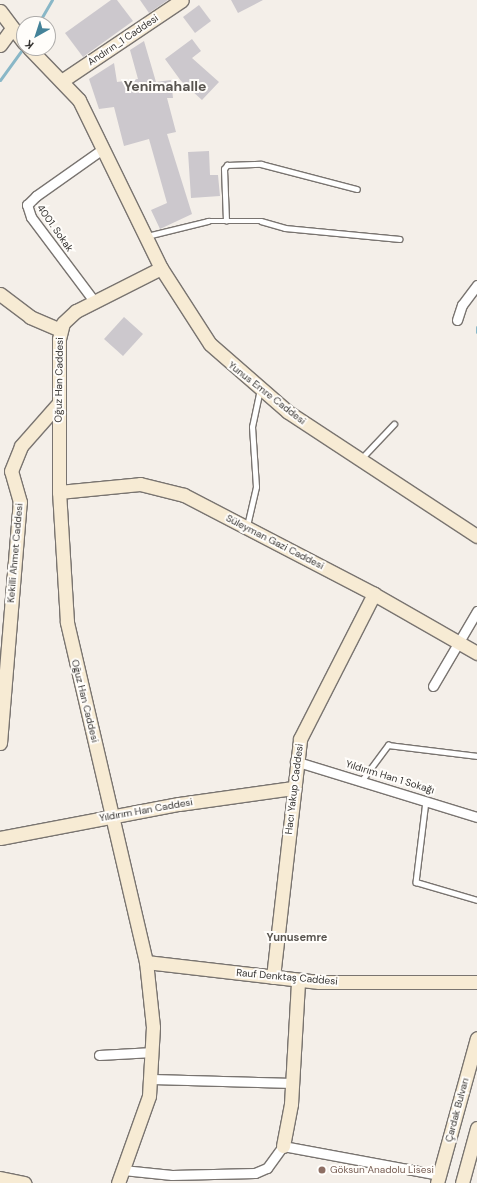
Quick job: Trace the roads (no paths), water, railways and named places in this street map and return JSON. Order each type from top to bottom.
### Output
[{"type":"street","name":"Andırın_1 Caddesi","points":[[63,80],[182,0]]},
{"type":"street","name":"Yunus Emre Caddesi","points":[[0,11],[16,33]]},
{"type":"street","points":[[0,45],[16,42]]},
{"type":"street","name":"Yunus Emre Caddesi","points":[[38,56],[63,80],[79,100],[104,148],[161,268],[210,344],[260,390],[359,460],[477,536]]},
{"type":"street","name":"4001. Sokak","points":[[94,301],[31,217],[27,206],[36,196],[104,148]]},
{"type":"street","name":"Oğuz Han Caddesi","points":[[118,1183],[152,1079],[153,1052],[146,962],[67,622],[59,492],[58,404],[60,330],[67,318],[94,301],[161,268]]},
{"type":"street","points":[[457,320],[462,304],[477,285]]},
{"type":"street","points":[[0,294],[30,317],[60,330]]},
{"type":"street","name":"Kekilli Ahmet Caddesi","points":[[0,743],[20,502],[11,471],[21,446],[58,404]]},
{"type":"street","name":"Süleyman Gazi Caddesi","points":[[59,492],[153,485],[184,495],[374,594],[459,641],[477,653]]},
{"type":"street","name":"Hacı Yakup Caddesi","points":[[273,977],[295,761],[306,722],[374,594]]},
{"type":"street","points":[[433,686],[477,611]]},
{"type":"street","name":"Yıldırım Han 1 Sokağı","points":[[295,761],[426,799],[477,817]]},
{"type":"street","name":"Yıldırım Han Caddesi","points":[[0,838],[113,815],[293,788]]},
{"type":"street","name":"Rauf Denktaş Caddesi","points":[[146,962],[298,981],[477,982]]},
{"type":"street","points":[[123,1170],[172,1175],[255,1173],[267,1168],[283,1146],[293,1083],[298,981]]},
{"type":"street","name":"Çardak Bulvarı","points":[[438,1179],[477,1038]]},
{"type":"street","points":[[99,1055],[153,1052]]},
{"type":"street","points":[[152,1079],[293,1083]]},
{"type":"street","points":[[462,1183],[477,1128]]},
{"type":"street","points":[[283,1146],[438,1179]]},
{"type":"street","points":[[0,1178],[24,1183]]},
{"type":"lane","points":[[226,221],[224,169],[228,165],[261,164],[357,189]]},
{"type":"lane","points":[[146,236],[196,223],[261,221],[285,228],[399,238]]},
{"type":"lane","points":[[247,528],[256,487],[252,427],[260,390]]},
{"type":"lane","points":[[359,460],[394,424]]},
{"type":"lane","points":[[362,780],[388,745],[477,756]]},
{"type":"lane","points":[[426,799],[416,882],[477,900]]},
{"type":"waterway","points":[[43,16],[52,0]]},
{"type":"waterway","points":[[0,80],[17,56]]},
{"type":"waterway","points":[[477,327],[477,332]]},
{"type":"place","name":"Göksun Anadolu Lisesi","points":[[322,1170]]},
{"type":"district","name":"Yenimahalle","points":[[165,86]]},
{"type":"district","name":"Yunusemre","points":[[297,937]]}]
